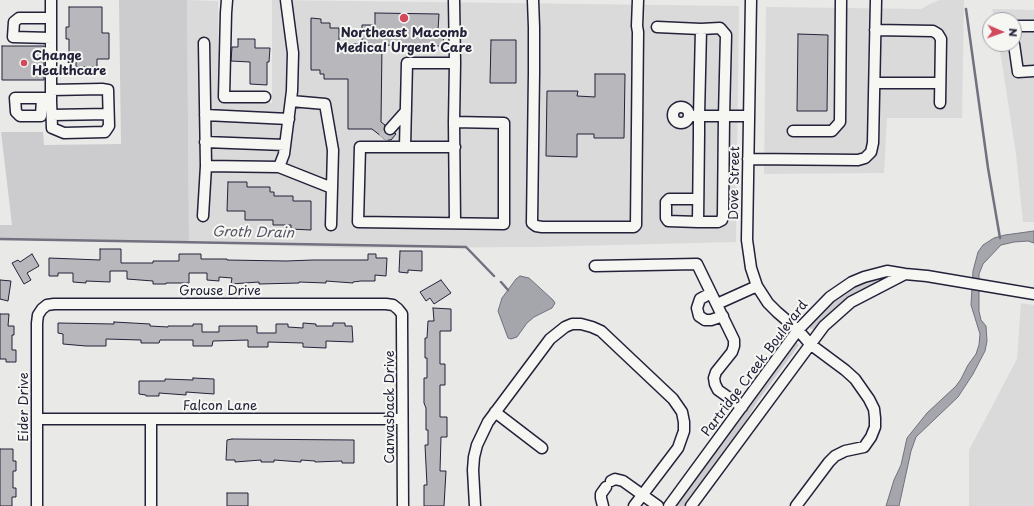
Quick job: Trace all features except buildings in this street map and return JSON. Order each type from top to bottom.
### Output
[{"type":"street","points":[[48,95],[102,88],[108,90],[108,126],[105,132],[64,133],[52,128],[52,115],[48,95],[51,0]]},
{"type":"street","points":[[227,0],[224,97],[266,97]]},
{"type":"street","points":[[279,167],[284,154],[291,101],[293,53],[286,0]]},
{"type":"street","points":[[454,0],[455,224]]},
{"type":"street","points":[[533,0],[534,61],[532,223],[536,226],[542,227],[634,227],[636,225],[638,0]]},
{"type":"street","name":"Dove Street","points":[[751,0],[747,240],[751,268],[757,286],[768,303],[798,330],[810,344],[855,379],[874,408],[875,418],[871,437],[864,447],[845,451],[835,456],[796,506]]},
{"type":"street","points":[[793,131],[832,131],[840,122],[841,0]]},
{"type":"street","points":[[748,159],[858,160],[865,158],[871,152],[873,144],[876,0]]},
{"type":"street","points":[[51,18],[19,18],[14,22],[13,37],[51,38]]},
{"type":"street","points":[[1022,26],[1034,26]]},
{"type":"street","points":[[657,27],[701,29],[720,28],[726,34],[722,220],[718,222],[668,221],[666,218],[666,202],[669,199],[698,198]]},
{"type":"street","points":[[698,222],[694,116],[701,29]]},
{"type":"street","points":[[875,30],[933,32],[938,34],[941,40],[940,103]]},
{"type":"street","points":[[203,216],[206,166],[204,43]]},
{"type":"street","points":[[1015,52],[1018,72],[1034,71]]},
{"type":"street","points":[[405,147],[407,63],[455,63]]},
{"type":"street","points":[[875,83],[940,83]]},
{"type":"street","points":[[291,101],[325,104],[332,150],[331,225]]},
{"type":"street","points":[[390,130],[406,111]]},
{"type":"street","points":[[52,115],[108,114]]},
{"type":"street","points":[[205,115],[289,119]]},
{"type":"street","points":[[694,116],[749,116]]},
{"type":"street","points":[[454,122],[504,123],[504,224],[358,222],[360,147],[383,142],[405,147],[455,146]]},
{"type":"street","points":[[205,142],[285,145]]},
{"type":"street","points":[[206,166],[279,167],[332,188]]},
{"type":"street","points":[[595,266],[697,264],[734,340],[732,352],[716,372],[714,378],[715,384],[718,390],[742,407]]},
{"type":"street","name":"Partridge Creek Boulevard","points":[[669,506],[798,330],[830,297],[852,282],[886,270],[1034,294]]},
{"type":"street","points":[[691,506],[810,344],[832,318],[851,302],[905,274]]},
{"type":"street","points":[[717,304],[757,286]]},
{"type":"street","points":[[711,292],[700,299],[697,308],[699,316],[704,320],[711,320],[723,316]]},
{"type":"street","name":"Grouse Drive","points":[[42,309],[47,305],[54,304],[386,304],[393,305],[398,308]]},
{"type":"street","name":"Canvasback Drive","points":[[398,308],[402,314],[403,506]]},
{"type":"street","name":"Eider Drive","points":[[37,506],[37,323],[38,315],[42,309]]},
{"type":"street","points":[[475,506],[473,492],[474,457],[482,434],[496,412],[550,339],[564,327],[572,324],[581,324],[601,331],[673,399],[682,412],[684,431],[678,448],[634,506]]},
{"type":"street","points":[[496,412],[542,448]]},
{"type":"street","name":"Falcon Lane","points":[[37,418],[402,419]]},
{"type":"street","points":[[151,419],[151,506]]},
{"type":"street","points":[[603,506],[601,498],[602,494],[609,484],[615,479],[623,481],[658,506]]},
{"type":"shaded area","points":[[119,0],[187,0],[189,243],[0,239],[0,225],[12,225],[1,132],[43,132],[44,145],[121,144]]},
{"type":"shaded area","points":[[187,0],[218,1],[219,101],[272,103],[272,0],[739,6],[736,242],[536,247],[345,248],[189,243]]},
{"type":"shaded area","points":[[940,0],[964,0],[962,118],[887,118],[884,173],[764,174],[766,7],[921,9]]},
{"type":"shaded area","points":[[992,9],[1034,10],[1034,222],[1023,222],[1016,154],[1000,52],[1022,52],[1022,12],[993,12]]},
{"type":"shaded area","points":[[1034,231],[1034,243],[1028,241],[1001,245],[983,264],[979,274],[979,311],[981,320],[986,326],[987,341],[985,351],[973,374],[958,397],[916,437],[911,451],[899,506],[886,506],[894,480],[901,465],[907,438],[927,413],[956,386],[976,354],[980,334],[971,305],[973,271],[978,252],[983,245],[994,238]]},
{"type":"shaded area","points":[[520,276],[529,278],[555,303],[552,308],[534,317],[527,323],[517,337],[511,339],[508,338],[498,311],[502,298]]},
{"type":"shaded area","points":[[888,276],[888,279],[869,287],[845,302],[814,330],[810,328],[810,323],[843,293],[869,280]]},
{"type":"shaded area","points":[[1021,303],[1034,305],[1034,506],[969,506],[969,450],[1017,359]]},
{"type":"shaded area","points":[[796,342],[799,345],[757,402],[738,434],[685,506],[675,506]]},
{"type":"waterway","points":[[966,9],[988,168],[1000,238]]},
{"type":"waterway","name":"Groth Drain","points":[[0,239],[466,247],[494,276]]},
{"type":"waterway","name":"Groth Drain","points":[[501,282],[508,290]]},
{"type":"tunnel","points":[[383,138],[390,129]]},
{"type":"place","name":"Northeast Macomb Medical Urgent Care","points":[[404,18]]},
{"type":"place","name":"Change Healthcare","points":[[24,63]]}]
